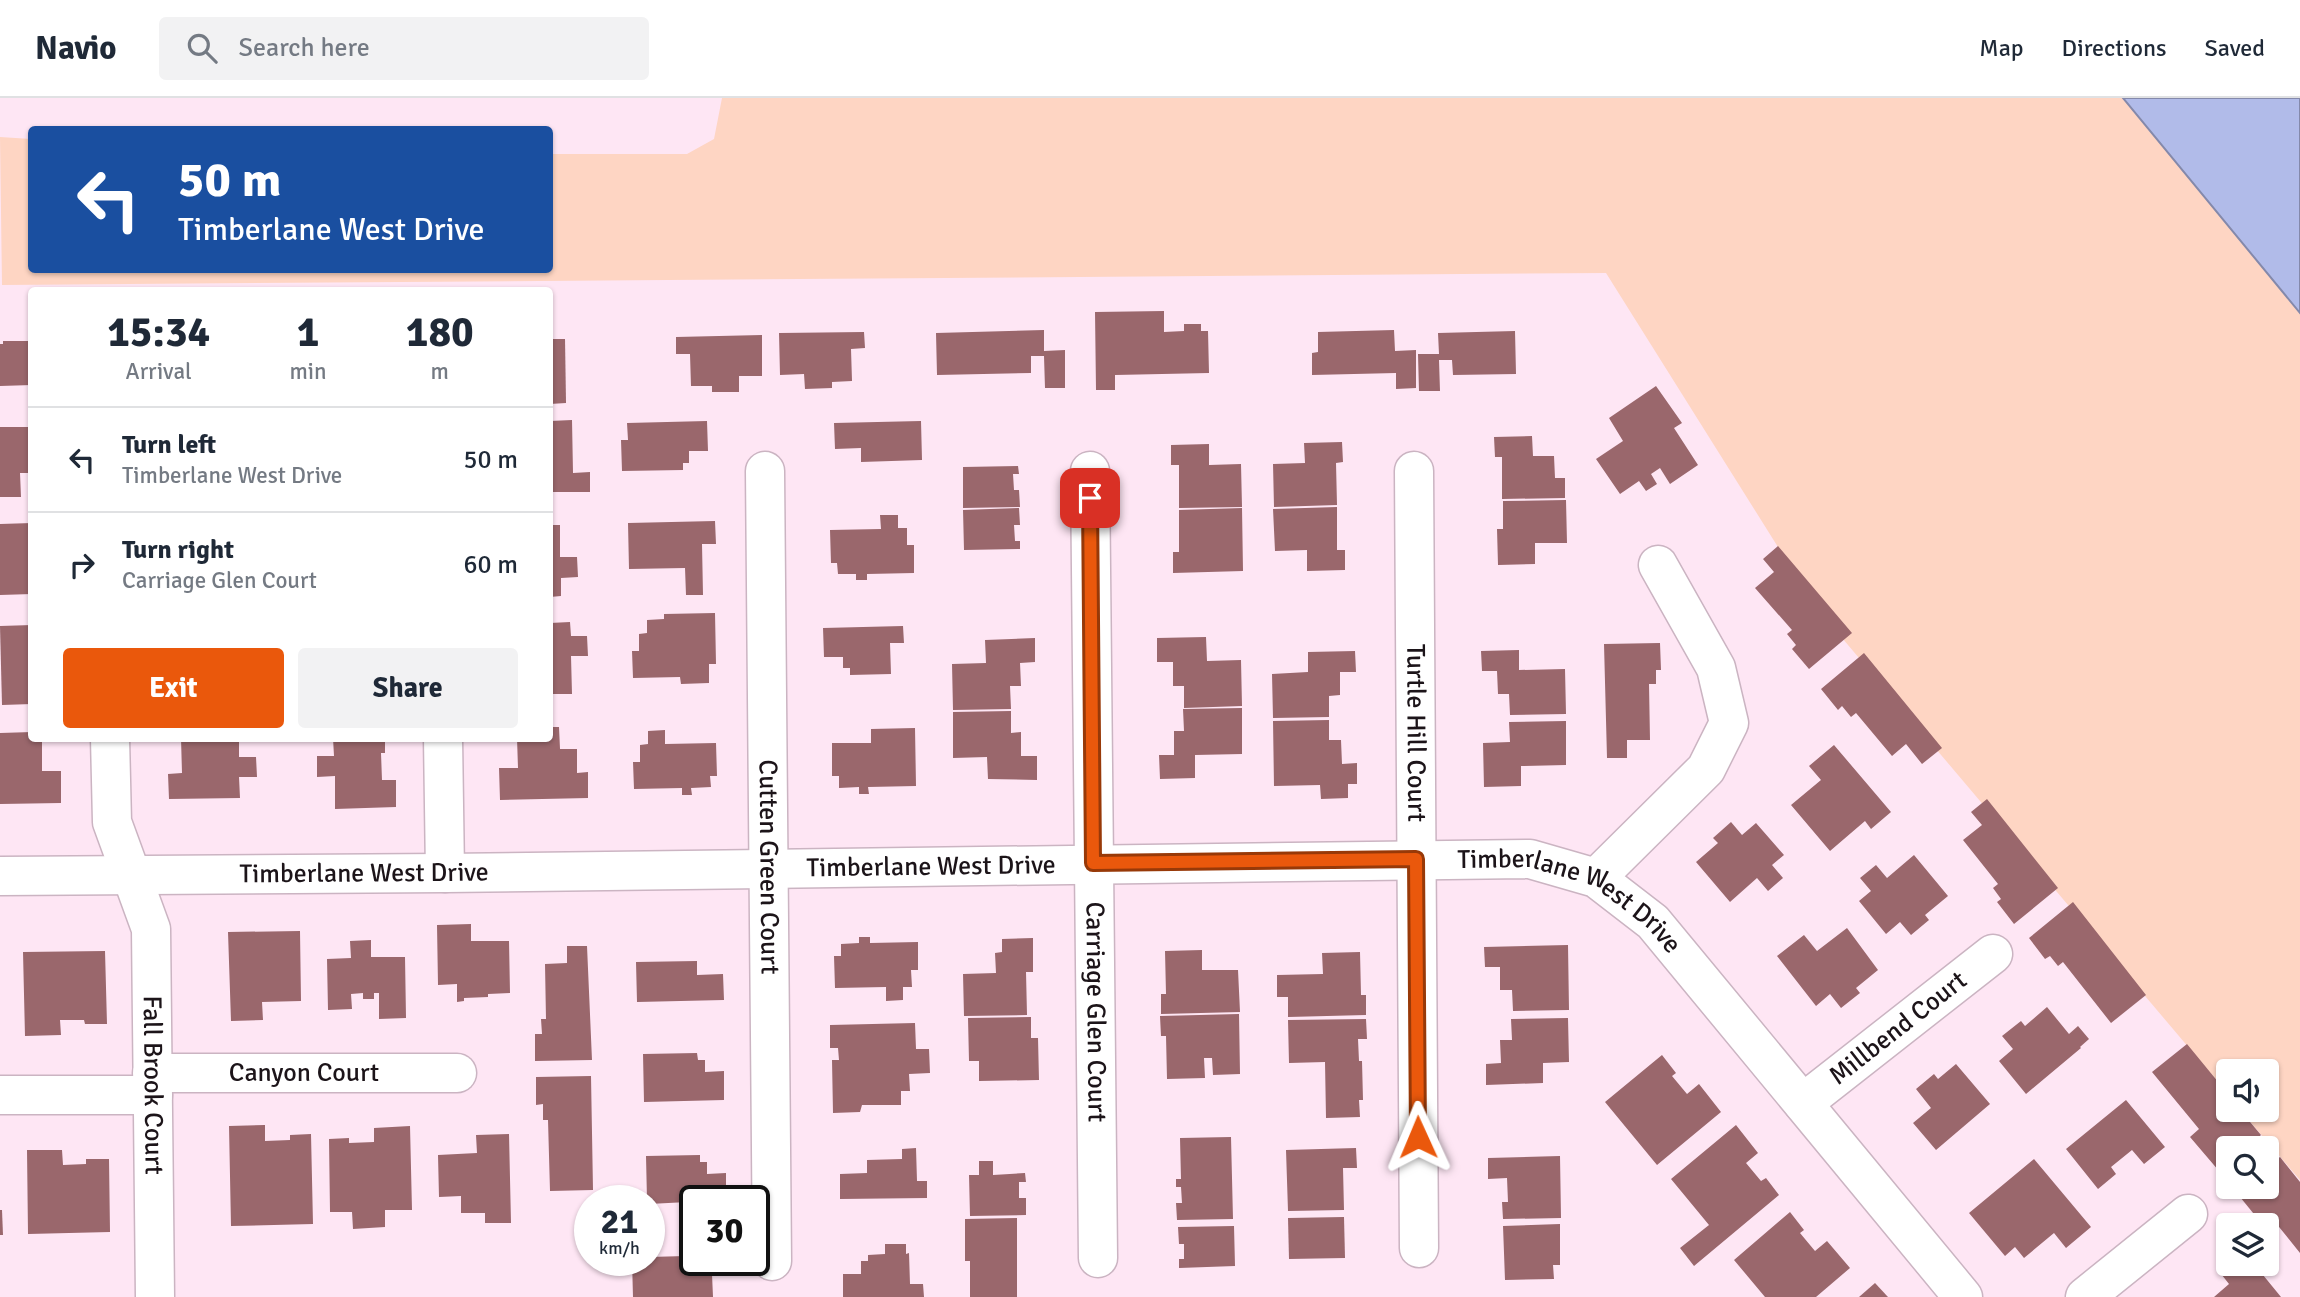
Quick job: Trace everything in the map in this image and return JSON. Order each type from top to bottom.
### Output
[{"type":"street","name":"Cutten Green Court","points":[[765,471],[772,1261]]},
{"type":"street","name":"Carriage Glen Court","points":[[1090,471],[1098,1258]]},
{"type":"street","name":"Turtle Hill Court","points":[[1414,471],[1419,1248]]},
{"type":"street","points":[[1596,878],[1706,769],[1729,723],[1716,668],[1658,565]]},
{"type":"street","name":"Fall Brook Court","points":[[110,742],[112,822],[151,929],[155,1297]]},
{"type":"street","points":[[443,742],[445,873]]},
{"type":"street","name":"Timberlane West Drive","points":[[0,876],[1530,859],[1596,878],[1653,922],[1963,1297]]},
{"type":"street","name":"Millbend Court","points":[[1803,1103],[1993,954]]},
{"type":"street","name":"Canyon Court","points":[[0,1095],[152,1084],[457,1073]]},
{"type":"street","points":[[2085,1297],[2188,1214]]},
{"type":"shaded area","points":[[722,98],[2123,98],[2300,313],[2300,1180],[2279,1156],[2279,1136],[2262,1136],[2250,1122],[2279,1122],[2279,1059],[2216,1059],[2216,1080],[1815,606],[1606,273],[2,285],[0,137],[28,139],[28,273],[553,273],[553,154],[687,154],[714,139]]},
{"type":"water","points":[[2123,98],[2300,98],[2300,313]]},
{"type":"building","points":[[1164,311],[1164,332],[1184,331],[1184,324],[1201,324],[1201,331],[1208,331],[1209,373],[1115,375],[1115,390],[1096,390],[1095,312]]},
{"type":"building","points":[[1044,330],[1044,351],[1065,350],[1065,388],[1045,388],[1044,356],[1031,356],[1031,373],[937,375],[936,333]]},
{"type":"building","points":[[1394,330],[1395,351],[1416,350],[1416,388],[1396,389],[1396,373],[1312,375],[1312,353],[1318,352],[1318,332]]},
{"type":"building","points":[[1515,331],[1516,374],[1453,375],[1452,360],[1439,360],[1440,391],[1419,391],[1418,354],[1439,354],[1438,333]]},
{"type":"building","points":[[864,332],[865,348],[851,349],[852,381],[832,382],[832,388],[805,389],[804,374],[780,375],[779,333]]},
{"type":"building","points":[[762,335],[762,376],[739,376],[739,392],[712,392],[712,386],[691,386],[690,354],[676,354],[676,337]]},
{"type":"building","points":[[553,339],[565,339],[566,403],[553,404]]},
{"type":"building","points":[[3,341],[28,341],[28,385],[0,386],[0,344],[3,344]]},
{"type":"building","points":[[1656,386],[1682,423],[1674,428],[1698,465],[1670,484],[1660,468],[1651,474],[1657,484],[1646,491],[1639,481],[1620,494],[1596,459],[1623,441],[1609,418]]},
{"type":"building","points":[[572,420],[573,473],[590,472],[590,492],[553,492],[553,421]]},
{"type":"building","points":[[707,421],[708,451],[689,451],[689,463],[683,463],[683,470],[622,471],[621,440],[628,440],[627,423]]},
{"type":"building","points":[[921,421],[922,460],[861,462],[861,448],[835,449],[834,423]]},
{"type":"building","points":[[0,427],[28,427],[28,473],[20,473],[21,497],[0,497]]},
{"type":"building","points":[[1532,436],[1533,456],[1554,456],[1555,478],[1565,478],[1565,498],[1502,499],[1502,457],[1495,457],[1494,437]]},
{"type":"building","points":[[1342,442],[1343,462],[1336,463],[1337,505],[1274,507],[1273,464],[1305,463],[1304,443]]},
{"type":"building","points":[[1209,444],[1209,465],[1241,464],[1242,507],[1179,508],[1179,465],[1171,465],[1171,445]]},
{"type":"building","points":[[1018,466],[1019,474],[1013,474],[1014,490],[1019,490],[1020,507],[963,508],[963,467]]},
{"type":"building","points":[[1566,500],[1567,543],[1535,543],[1535,564],[1498,565],[1497,529],[1503,529],[1503,501]]},
{"type":"building","points":[[1337,507],[1337,550],[1345,550],[1345,570],[1307,571],[1307,550],[1275,551],[1273,509]]},
{"type":"building","points":[[1019,508],[1020,525],[1014,525],[1015,541],[1020,541],[1020,549],[964,550],[963,510]]},
{"type":"building","points":[[1242,508],[1243,571],[1173,573],[1173,552],[1179,552],[1179,510]]},
{"type":"building","points":[[880,515],[898,515],[898,528],[907,528],[907,545],[914,545],[914,573],[867,574],[867,580],[856,580],[856,574],[838,574],[837,563],[831,563],[830,530],[881,529]]},
{"type":"building","points":[[715,521],[716,544],[702,544],[703,595],[686,595],[685,568],[629,569],[628,523]]},
{"type":"building","points":[[28,523],[28,594],[0,595],[0,524]]},
{"type":"building","points":[[553,525],[560,525],[560,557],[577,557],[578,577],[561,578],[561,596],[553,597]]},
{"type":"building","points":[[1778,546],[1852,633],[1809,669],[1792,649],[1796,645],[1787,634],[1792,630],[1755,588],[1774,572],[1763,559]]},
{"type":"building","points":[[715,613],[716,664],[709,664],[709,683],[681,684],[680,677],[633,678],[632,651],[639,651],[639,634],[647,633],[647,620],[664,619],[664,614]]},
{"type":"building","points":[[570,622],[571,636],[587,636],[588,656],[571,656],[572,694],[553,694],[553,623]]},
{"type":"building","points":[[28,625],[28,704],[2,705],[0,626]]},
{"type":"building","points":[[903,626],[904,643],[890,643],[891,674],[850,675],[850,668],[843,668],[843,657],[824,657],[823,628]]},
{"type":"building","points":[[1206,637],[1207,661],[1241,660],[1242,706],[1184,708],[1184,686],[1173,686],[1173,662],[1157,662],[1157,638]]},
{"type":"building","points":[[1035,638],[1035,662],[1020,663],[1021,686],[1010,686],[1011,709],[953,710],[952,664],[986,663],[985,640]]},
{"type":"building","points":[[1660,643],[1661,670],[1656,670],[1656,684],[1649,684],[1650,740],[1627,740],[1627,758],[1607,758],[1604,644]]},
{"type":"building","points":[[1519,650],[1519,670],[1565,669],[1566,714],[1510,715],[1509,694],[1498,694],[1497,671],[1482,671],[1481,651]]},
{"type":"building","points":[[1355,651],[1356,672],[1340,672],[1340,695],[1329,696],[1329,717],[1273,718],[1272,674],[1308,672],[1308,652]]},
{"type":"building","points":[[1864,653],[1942,748],[1922,764],[1906,744],[1892,756],[1856,713],[1851,717],[1842,706],[1838,710],[1821,689]]},
{"type":"building","points":[[1242,708],[1242,754],[1195,755],[1195,778],[1160,779],[1159,755],[1174,755],[1174,731],[1184,731],[1183,709]]},
{"type":"building","points":[[1011,711],[1011,733],[1021,732],[1021,756],[1037,756],[1037,780],[988,779],[987,757],[953,758],[953,712]]},
{"type":"building","points":[[1329,720],[1329,740],[1341,740],[1342,764],[1357,763],[1357,784],[1348,784],[1348,798],[1321,799],[1320,785],[1274,786],[1273,721]]},
{"type":"building","points":[[1566,721],[1566,765],[1521,766],[1521,786],[1484,787],[1483,743],[1510,742],[1509,722]]},
{"type":"building","points":[[553,727],[559,727],[560,749],[577,749],[577,773],[588,772],[588,798],[500,800],[499,768],[518,768],[517,742],[553,742]]},
{"type":"building","points":[[915,728],[916,786],[868,787],[869,794],[859,794],[859,787],[839,788],[839,776],[832,776],[832,743],[871,743],[871,729]]},
{"type":"building","points":[[665,730],[665,744],[716,743],[717,776],[710,776],[711,787],[691,788],[692,795],[682,795],[682,788],[634,789],[633,762],[640,762],[640,745],[648,744],[648,731]]},
{"type":"building","points":[[28,732],[28,742],[42,742],[42,771],[61,771],[61,803],[0,804],[0,733]]},
{"type":"building","points":[[181,742],[239,742],[239,757],[256,757],[257,777],[239,777],[240,798],[169,799],[168,774],[182,773]]},
{"type":"building","points":[[333,742],[385,742],[385,753],[381,753],[382,780],[396,780],[396,807],[335,809],[335,776],[317,777],[317,756],[334,756]]},
{"type":"building","points":[[1834,745],[1891,812],[1871,829],[1865,821],[1830,851],[1791,805],[1821,780],[1809,766]]},
{"type":"building","points":[[1987,799],[2058,888],[2014,924],[1997,902],[2001,899],[1993,888],[1998,884],[1963,840],[1982,825],[1971,812]]},
{"type":"building","points":[[1731,822],[1742,835],[1756,823],[1784,855],[1772,865],[1783,878],[1768,891],[1757,878],[1730,902],[1696,862],[1718,843],[1713,838]]},
{"type":"building","points":[[1914,855],[1948,896],[1925,915],[1929,920],[1911,935],[1900,922],[1886,934],[1859,901],[1871,891],[1860,878],[1876,865],[1887,878]]},
{"type":"building","points":[[2073,902],[2146,995],[2111,1023],[2063,962],[2058,966],[2050,956],[2045,959],[2029,938]]},
{"type":"building","points":[[471,924],[471,941],[509,941],[510,993],[464,998],[464,1001],[457,1002],[457,984],[438,985],[437,925]]},
{"type":"building","points":[[1847,928],[1878,970],[1856,988],[1860,993],[1841,1008],[1830,994],[1816,1006],[1777,956],[1804,935],[1817,951]]},
{"type":"building","points":[[300,931],[301,1001],[262,1002],[263,1020],[231,1021],[228,932]]},
{"type":"building","points":[[859,937],[870,937],[870,943],[918,942],[918,970],[911,970],[912,987],[903,987],[903,1000],[886,1001],[886,987],[835,988],[834,956],[841,956],[841,944],[859,943]]},
{"type":"building","points":[[1033,938],[1033,972],[1026,972],[1027,1015],[964,1016],[963,974],[996,973],[995,953],[1002,952],[1002,939]]},
{"type":"building","points":[[371,940],[371,957],[405,957],[406,1018],[379,1019],[379,993],[374,993],[374,999],[363,999],[363,993],[351,994],[352,1009],[328,1010],[327,959],[351,958],[350,941]]},
{"type":"building","points":[[1568,945],[1569,1010],[1513,1011],[1512,990],[1500,990],[1500,967],[1485,967],[1484,947]]},
{"type":"building","points":[[567,946],[587,946],[592,1060],[535,1061],[535,1034],[542,1034],[541,1019],[546,1019],[545,964],[567,963]]},
{"type":"building","points":[[1202,950],[1202,970],[1238,970],[1240,1012],[1161,1014],[1161,994],[1166,994],[1165,951]]},
{"type":"building","points":[[105,951],[107,1024],[60,1020],[61,1035],[25,1036],[23,952]]},
{"type":"building","points":[[1360,952],[1361,995],[1366,995],[1366,1015],[1288,1017],[1288,997],[1277,997],[1277,975],[1323,974],[1322,953]]},
{"type":"building","points":[[697,961],[697,975],[723,974],[724,1000],[637,1002],[636,962]]},
{"type":"building","points":[[2047,1007],[2069,1034],[2078,1026],[2089,1039],[2026,1094],[1999,1061],[2013,1049],[2002,1036],[2021,1021],[2025,1026]]},
{"type":"building","points":[[1239,1014],[1240,1074],[1213,1075],[1212,1058],[1204,1058],[1205,1078],[1167,1079],[1166,1036],[1161,1036],[1160,1016]]},
{"type":"building","points":[[1031,1017],[1031,1038],[1038,1038],[1039,1080],[979,1081],[979,1061],[969,1061],[968,1018]]},
{"type":"building","points":[[1568,1018],[1569,1062],[1543,1063],[1543,1083],[1486,1085],[1486,1064],[1501,1063],[1500,1040],[1512,1040],[1511,1019]]},
{"type":"building","points":[[1366,1019],[1367,1039],[1358,1039],[1359,1061],[1362,1061],[1363,1100],[1359,1100],[1360,1117],[1326,1118],[1325,1062],[1289,1063],[1288,1020]]},
{"type":"building","points":[[915,1023],[916,1049],[929,1049],[930,1073],[909,1074],[910,1091],[901,1091],[901,1105],[862,1105],[860,1112],[833,1113],[832,1060],[839,1060],[838,1048],[830,1048],[830,1025]]},
{"type":"building","points":[[2187,1044],[2216,1079],[2216,1122],[2250,1122],[2261,1135],[2216,1136],[2216,1167],[2190,1137],[2199,1129],[2152,1072]]},
{"type":"building","points":[[697,1053],[698,1060],[705,1060],[705,1072],[724,1071],[724,1100],[644,1102],[643,1054]]},
{"type":"building","points":[[1662,1055],[1676,1073],[1672,1076],[1687,1094],[1699,1084],[1721,1112],[1657,1165],[1605,1102]]},
{"type":"building","points":[[1956,1064],[1990,1104],[1936,1150],[1913,1123],[1931,1108],[1916,1089],[1934,1074],[1938,1079]]},
{"type":"building","points":[[591,1076],[593,1185],[574,1185],[574,1190],[550,1191],[548,1120],[543,1120],[543,1104],[536,1105],[536,1077]]},
{"type":"building","points":[[2126,1100],[2165,1147],[2144,1164],[2132,1150],[2111,1167],[2116,1174],[2098,1189],[2066,1149]]},
{"type":"building","points":[[265,1125],[265,1141],[290,1140],[290,1135],[311,1134],[313,1224],[231,1226],[229,1126]]},
{"type":"building","points":[[1736,1125],[1758,1153],[1746,1163],[1761,1181],[1766,1178],[1779,1195],[1694,1266],[1680,1248],[1709,1225],[1671,1179]]},
{"type":"building","points":[[410,1126],[412,1210],[385,1210],[385,1227],[353,1229],[352,1212],[330,1212],[329,1139],[349,1138],[349,1143],[374,1142],[374,1128]]},
{"type":"building","points":[[509,1134],[511,1223],[485,1223],[485,1213],[461,1213],[461,1196],[439,1197],[438,1155],[477,1153],[476,1135]]},
{"type":"building","points":[[1231,1137],[1233,1219],[1177,1220],[1176,1203],[1182,1203],[1181,1187],[1176,1187],[1176,1179],[1181,1179],[1180,1138]]},
{"type":"building","points":[[916,1148],[917,1181],[927,1181],[927,1198],[840,1199],[840,1174],[867,1173],[867,1160],[902,1159],[902,1149]]},
{"type":"building","points":[[1356,1148],[1357,1168],[1343,1168],[1344,1210],[1288,1211],[1286,1150]]},
{"type":"building","points":[[27,1150],[62,1150],[63,1165],[86,1164],[86,1159],[109,1159],[110,1232],[28,1234]]},
{"type":"building","points":[[700,1155],[700,1162],[707,1162],[707,1174],[726,1173],[726,1185],[679,1185],[679,1202],[665,1203],[665,1185],[647,1185],[646,1156]]},
{"type":"building","points":[[1560,1156],[1561,1218],[1503,1219],[1502,1202],[1508,1202],[1507,1178],[1488,1179],[1488,1158]]},
{"type":"building","points":[[2279,1158],[2300,1182],[2300,1253],[2279,1227],[2279,1213],[2253,1213],[2242,1199],[2279,1199]]},
{"type":"building","points":[[2034,1159],[2091,1227],[2066,1248],[2054,1233],[2024,1258],[2015,1247],[2005,1256],[1969,1213]]},
{"type":"building","points":[[979,1161],[993,1161],[993,1175],[1025,1173],[1026,1182],[1019,1182],[1019,1198],[1026,1198],[1026,1215],[970,1216],[969,1175],[979,1175]]},
{"type":"building","points":[[2,1210],[3,1235],[0,1235]]},
{"type":"building","points":[[1790,1212],[1804,1230],[1800,1233],[1815,1251],[1827,1241],[1850,1268],[1816,1297],[1765,1297],[1734,1260]]},
{"type":"building","points":[[1344,1217],[1345,1258],[1289,1259],[1288,1218]]},
{"type":"building","points":[[1017,1218],[1017,1297],[970,1297],[970,1261],[965,1261],[965,1219]]},
{"type":"building","points":[[1560,1224],[1560,1265],[1553,1265],[1554,1279],[1505,1280],[1503,1226]]},
{"type":"building","points":[[1234,1226],[1235,1266],[1179,1268],[1179,1259],[1184,1259],[1184,1244],[1179,1244],[1178,1227]]},
{"type":"building","points":[[885,1244],[906,1244],[910,1284],[923,1284],[924,1297],[843,1297],[843,1274],[861,1274],[861,1261],[868,1261],[868,1255],[885,1254]]},
{"type":"building","points":[[679,1256],[679,1276],[712,1276],[713,1297],[633,1297],[632,1276],[665,1276],[665,1257]]},
{"type":"building","points":[[2223,1276],[2264,1276],[2281,1297],[2214,1297],[2229,1284]]},
{"type":"building","points":[[1875,1283],[1888,1297],[1859,1297]]},
{"type":"route","points":[[1090,498],[1093,863],[1416,859],[1418,1137]]}]
